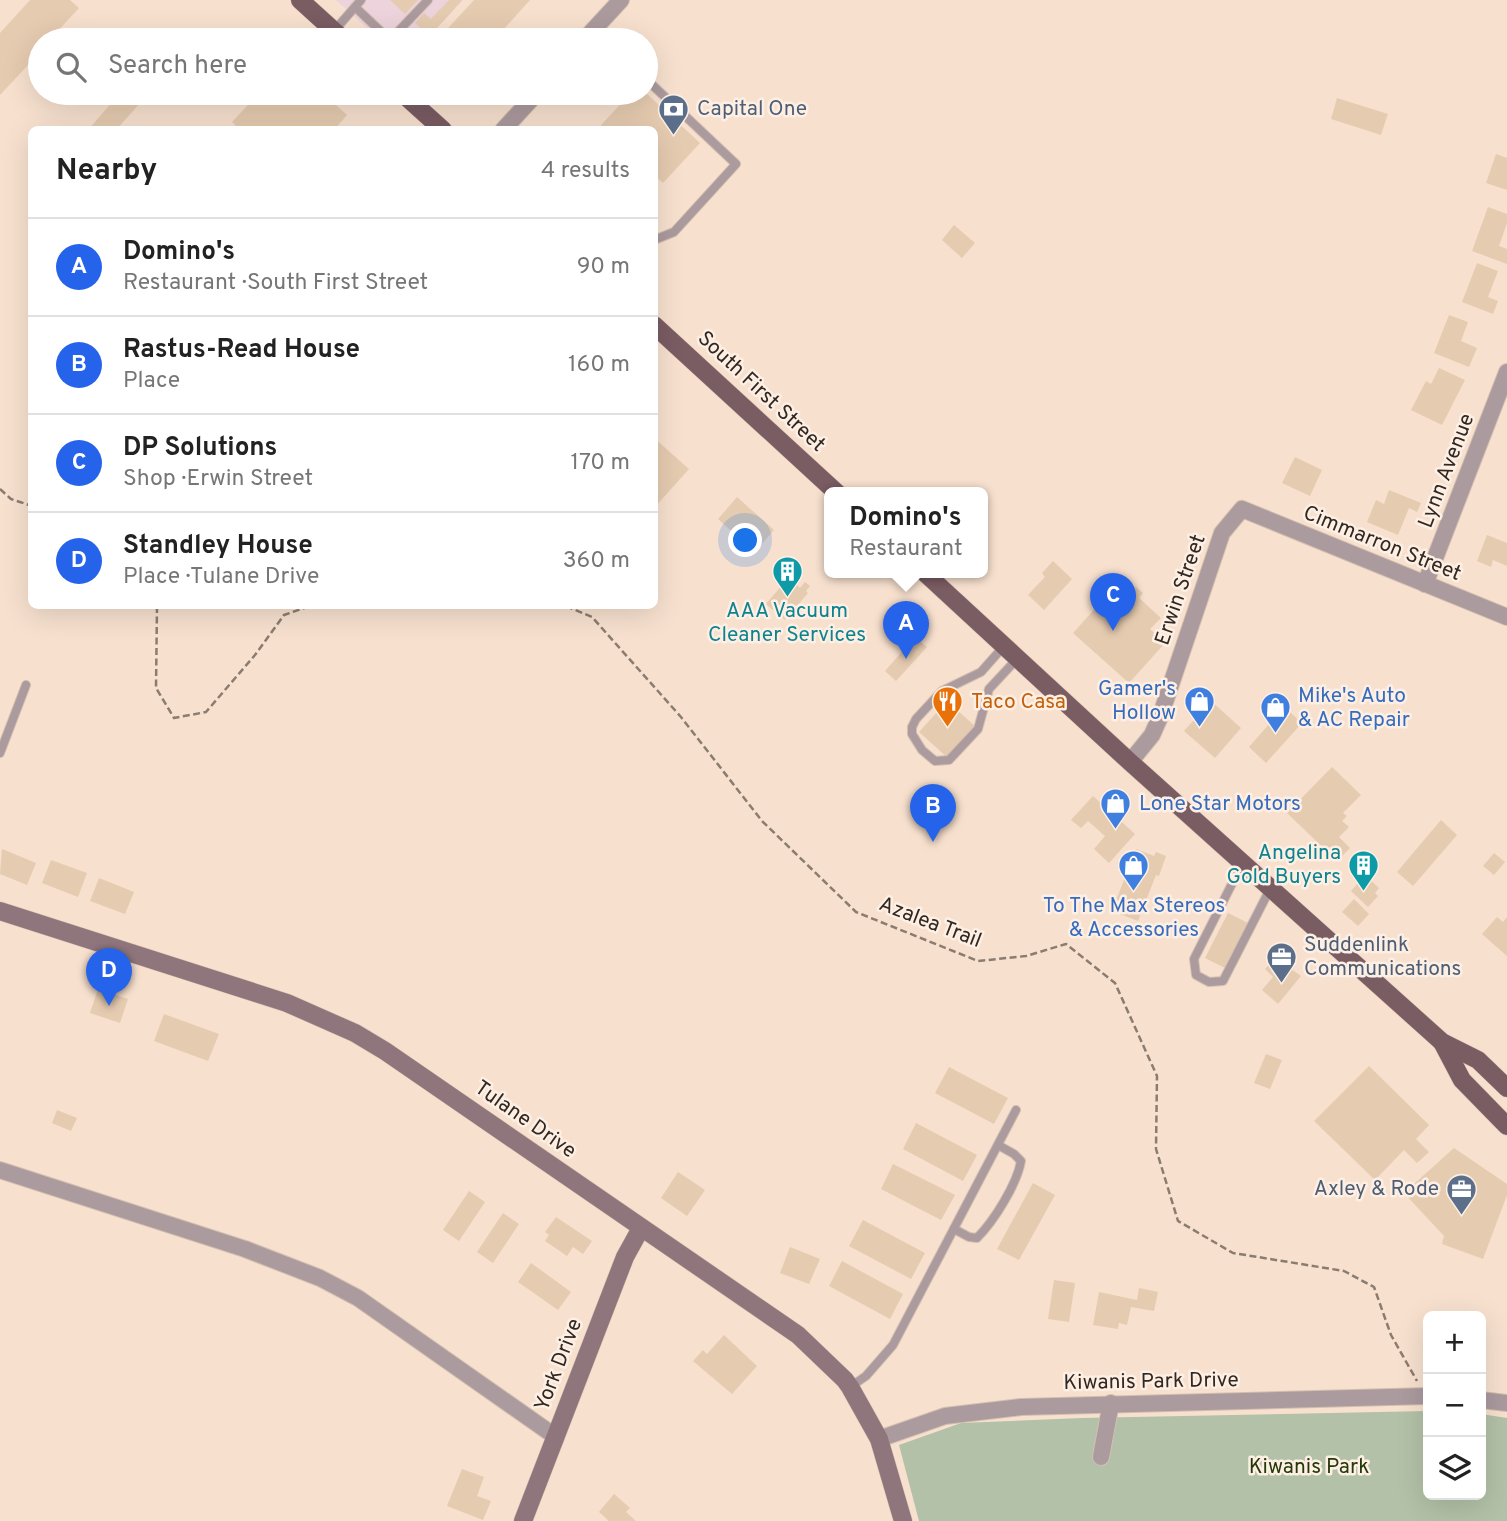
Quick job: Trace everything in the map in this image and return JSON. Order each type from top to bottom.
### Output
[{"type":"main road","points":[[300,0],[331,28]]},
{"type":"main road","points":[[415,105],[439,126]]},
{"type":"main road","name":"South First Street","points":[[658,329],[830,487]]},
{"type":"main road","points":[[930,578],[1130,762],[1442,1042],[1478,1060],[1507,1088]]},
{"type":"main road","points":[[1442,1042],[1462,1080],[1507,1126]]},
{"type":"street","points":[[601,28],[621,0]]},
{"type":"street","points":[[507,126],[526,105]]},
{"type":"street","name":"Lynn Avenue","points":[[1425,584],[1507,372]]},
{"type":"street","name":"Cimmarron Street","points":[[1242,509],[1507,617]]},
{"type":"street","name":"Erwin Street","points":[[1130,762],[1153,735],[1222,533],[1242,509]]},
{"type":"street","name":"Tulane Drive","points":[[0,911],[298,1007],[355,1033],[386,1051],[798,1335],[850,1387],[879,1439],[902,1521]]},
{"type":"street","points":[[0,1170],[256,1253],[320,1278],[358,1298],[556,1437]]},
{"type":"street","name":"York Drive","points":[[523,1521],[625,1257],[641,1228]]},
{"type":"street","name":"Kiwanis Park Drive","points":[[879,1439],[944,1416],[1021,1407],[1423,1396]]},
{"type":"street","points":[[1486,1401],[1507,1403]]},
{"type":"street","points":[[1101,1457],[1111,1403]]},
{"type":"lane","points":[[401,28],[428,0]]},
{"type":"lane","points":[[343,28],[358,3],[380,28]]},
{"type":"lane","points":[[658,90],[736,164],[674,232],[658,238]]},
{"type":"lane","points":[[1011,652],[989,689],[978,729],[949,760],[935,761],[922,750],[912,734],[916,719],[942,691],[981,672],[1011,652]]},
{"type":"lane","points":[[0,753],[26,685]]},
{"type":"lane","points":[[1243,862],[1194,959],[1196,975],[1209,982],[1223,981],[1271,887]]},
{"type":"lane","points":[[850,1387],[866,1376],[893,1345],[1016,1110]]},
{"type":"lane","points":[[954,1229],[977,1238],[986,1229],[1019,1172],[1021,1161],[998,1146]]},
{"type":"path","points":[[0,489],[11,499],[28,505]]},
{"type":"path","points":[[157,609],[156,688],[174,718],[206,712],[255,655],[284,615],[301,609]]},
{"type":"path","name":"Azalea Trail","points":[[573,609],[592,617],[681,718],[762,821],[856,912],[978,961],[1027,956],[1066,944],[1115,983],[1157,1076],[1156,1149],[1178,1221],[1233,1254],[1344,1271],[1374,1287],[1391,1335],[1423,1389]]},
{"type":"shaded area","points":[[336,0],[463,0],[437,28],[367,28]]},
{"type":"green space","name":"Kiwanis Park","points":[[1423,1411],[1423,1500],[1486,1500],[1486,1415],[1507,1418],[1507,1521],[919,1521],[899,1445],[961,1423]]},
{"type":"building","points":[[30,0],[70,0],[79,8],[60,28],[28,28],[28,65],[0,95],[0,33]]},
{"type":"building","points":[[390,0],[418,0],[405,14]]},
{"type":"building","points":[[449,0],[462,0],[437,28],[421,28],[415,23],[424,13],[431,19]]},
{"type":"building","points":[[474,0],[530,0],[505,28],[448,28]]},
{"type":"building","points":[[1337,98],[1388,114],[1381,135],[1331,119]]},
{"type":"building","name":"Capital One","points":[[658,104],[700,143],[663,183],[658,179],[658,126],[601,125],[620,105]]},
{"type":"building","points":[[110,105],[138,105],[120,126],[91,126]]},
{"type":"building","points":[[248,105],[336,105],[347,115],[337,126],[236,126],[232,122]]},
{"type":"building","points":[[1496,154],[1507,158],[1507,190],[1486,183]]},
{"type":"building","points":[[1488,207],[1507,214],[1507,223],[1499,246],[1507,249],[1507,264],[1472,251]]},
{"type":"building","points":[[954,225],[975,243],[962,258],[942,240]]},
{"type":"building","points":[[1477,263],[1498,271],[1488,297],[1498,301],[1493,314],[1462,302]]},
{"type":"building","points":[[1449,315],[1468,322],[1461,341],[1477,348],[1469,367],[1434,353]]},
{"type":"building","points":[[1439,368],[1465,380],[1442,425],[1411,410],[1426,381],[1431,384]]},
{"type":"building","points":[[658,442],[689,469],[658,504]]},
{"type":"building","points":[[1295,457],[1322,470],[1310,496],[1282,483]]},
{"type":"building","points":[[1389,490],[1421,503],[1417,512],[1409,508],[1398,535],[1367,522],[1376,500],[1384,504]]},
{"type":"building","points":[[737,497],[774,530],[755,552],[718,519]]},
{"type":"building","points":[[1487,535],[1507,543],[1507,566],[1493,560],[1491,567],[1477,561]]},
{"type":"building","points":[[1053,561],[1072,579],[1044,610],[1028,595],[1045,577],[1042,573]]},
{"type":"building","name":"AAA Vacuum Cleaner Services","points":[[794,574],[798,577],[794,582],[800,588],[805,582],[810,586],[806,591],[808,593],[785,620],[766,604]]},
{"type":"building","points":[[1120,581],[1133,592],[1136,587],[1143,593],[1139,598],[1161,618],[1150,629],[1165,643],[1129,683],[1073,633]]},
{"type":"building","points":[[915,637],[927,647],[896,681],[885,671]]},
{"type":"building","name":"Taco Casa","points":[[947,701],[976,727],[948,758],[919,732]]},
{"type":"building","points":[[1211,701],[1241,728],[1215,758],[1184,731]]},
{"type":"building","name":"Mike's Auto & AC Repair","points":[[1284,707],[1302,723],[1266,763],[1249,747]]},
{"type":"building","points":[[1332,767],[1361,795],[1343,813],[1347,816],[1342,821],[1349,827],[1339,837],[1350,848],[1337,861],[1287,813]]},
{"type":"building","name":"Lone Star Motors","points":[[1093,796],[1135,834],[1109,863],[1094,849],[1105,836],[1088,821],[1081,828],[1071,820]]},
{"type":"building","points":[[1441,820],[1457,835],[1413,886],[1397,872]]},
{"type":"building","points":[[2,849],[36,863],[27,885],[0,874]]},
{"type":"building","name":"To The Max Stereos & Accessories","points":[[1136,849],[1154,856],[1156,852],[1166,856],[1138,921],[1112,911]]},
{"type":"building","points":[[1494,853],[1505,862],[1494,875],[1483,866]]},
{"type":"building","points":[[51,860],[87,873],[78,897],[42,883]]},
{"type":"building","name":"Angelina Gold Buyers","points":[[1365,875],[1379,888],[1375,893],[1378,896],[1368,907],[1351,891]]},
{"type":"building","points":[[99,878],[134,892],[125,914],[90,901]]},
{"type":"building","points":[[1354,899],[1369,914],[1358,926],[1342,912]]},
{"type":"building","points":[[1228,913],[1248,923],[1235,947],[1239,949],[1235,956],[1231,954],[1225,968],[1205,958]]},
{"type":"building","points":[[1497,917],[1503,922],[1507,917],[1507,956],[1482,934]]},
{"type":"building","name":"Suddenlink Communications","points":[[1275,958],[1301,976],[1278,1004],[1262,990],[1273,977],[1265,969]]},
{"type":"building","points":[[98,989],[128,999],[120,1023],[90,1013]]},
{"type":"building","points":[[164,1014],[219,1034],[208,1061],[154,1041]]},
{"type":"building","points":[[1266,1054],[1282,1060],[1270,1089],[1254,1083]]},
{"type":"building","points":[[1369,1066],[1429,1125],[1416,1139],[1429,1152],[1417,1163],[1404,1150],[1375,1180],[1314,1121]]},
{"type":"building","points":[[949,1067],[1008,1098],[994,1124],[935,1093]]},
{"type":"building","points":[[57,1110],[77,1118],[71,1131],[52,1123]]},
{"type":"building","points":[[916,1123],[977,1155],[963,1181],[903,1149]]},
{"type":"building","name":"Axley & Rode","points":[[1454,1148],[1507,1184],[1507,1195],[1483,1259],[1442,1244],[1444,1236],[1404,1193]]},
{"type":"building","points":[[893,1164],[955,1195],[941,1220],[881,1189]]},
{"type":"building","points":[[678,1172],[705,1190],[687,1216],[661,1198]]},
{"type":"building","points":[[1033,1183],[1055,1195],[1019,1260],[997,1249]]},
{"type":"building","points":[[469,1191],[485,1202],[459,1241],[443,1230]]},
{"type":"building","points":[[503,1213],[519,1224],[493,1263],[477,1252]]},
{"type":"building","points":[[556,1217],[592,1241],[583,1254],[573,1247],[567,1256],[545,1241],[549,1235],[545,1232]]},
{"type":"building","points":[[863,1220],[925,1253],[911,1279],[849,1246]]},
{"type":"building","points":[[790,1247],[820,1259],[809,1284],[780,1273]]},
{"type":"building","points":[[842,1261],[903,1294],[890,1319],[829,1286]]},
{"type":"building","points":[[531,1263],[571,1292],[558,1310],[518,1282]]},
{"type":"building","points":[[1054,1280],[1075,1283],[1069,1322],[1048,1319]]},
{"type":"building","points":[[1139,1288],[1158,1292],[1154,1311],[1131,1307],[1127,1325],[1119,1323],[1118,1329],[1093,1325],[1099,1292],[1137,1300]]},
{"type":"building","points":[[724,1335],[757,1366],[732,1394],[693,1361],[703,1350],[707,1354]]},
{"type":"building","points":[[462,1469],[484,1477],[477,1496],[491,1501],[483,1520],[447,1506]]},
{"type":"building","points":[[614,1494],[630,1508],[626,1512],[636,1521],[609,1521],[599,1512]]},
{"type":"place","name":"Capital One","points":[[674,136]]},
{"type":"place","name":"AAA Vacuum Cleaner Services","points":[[787,598]]},
{"type":"place","name":"DP Solutions","points":[[1113,631]]},
{"type":"place","name":"Domino's","points":[[906,659]]},
{"type":"place","name":"Gamer's Hollow","points":[[1199,728]]},
{"type":"place","name":"Taco Casa","points":[[948,729]]},
{"type":"place","name":"Mike's Auto & AC Repair","points":[[1275,735]]},
{"type":"place","name":"Lone Star Motors","points":[[1116,831]]},
{"type":"place","name":"Rastus-Read House","points":[[933,842]]},
{"type":"place","name":"Angelina Gold Buyers","points":[[1364,892]]},
{"type":"place","name":"To The Max Stereos & Accessories","points":[[1134,893]]},
{"type":"place","name":"Suddenlink Communications","points":[[1281,984]]},
{"type":"place","name":"Standley House","points":[[109,1006]]},
{"type":"place","name":"Axley & Rode","points":[[1462,1216]]}]
